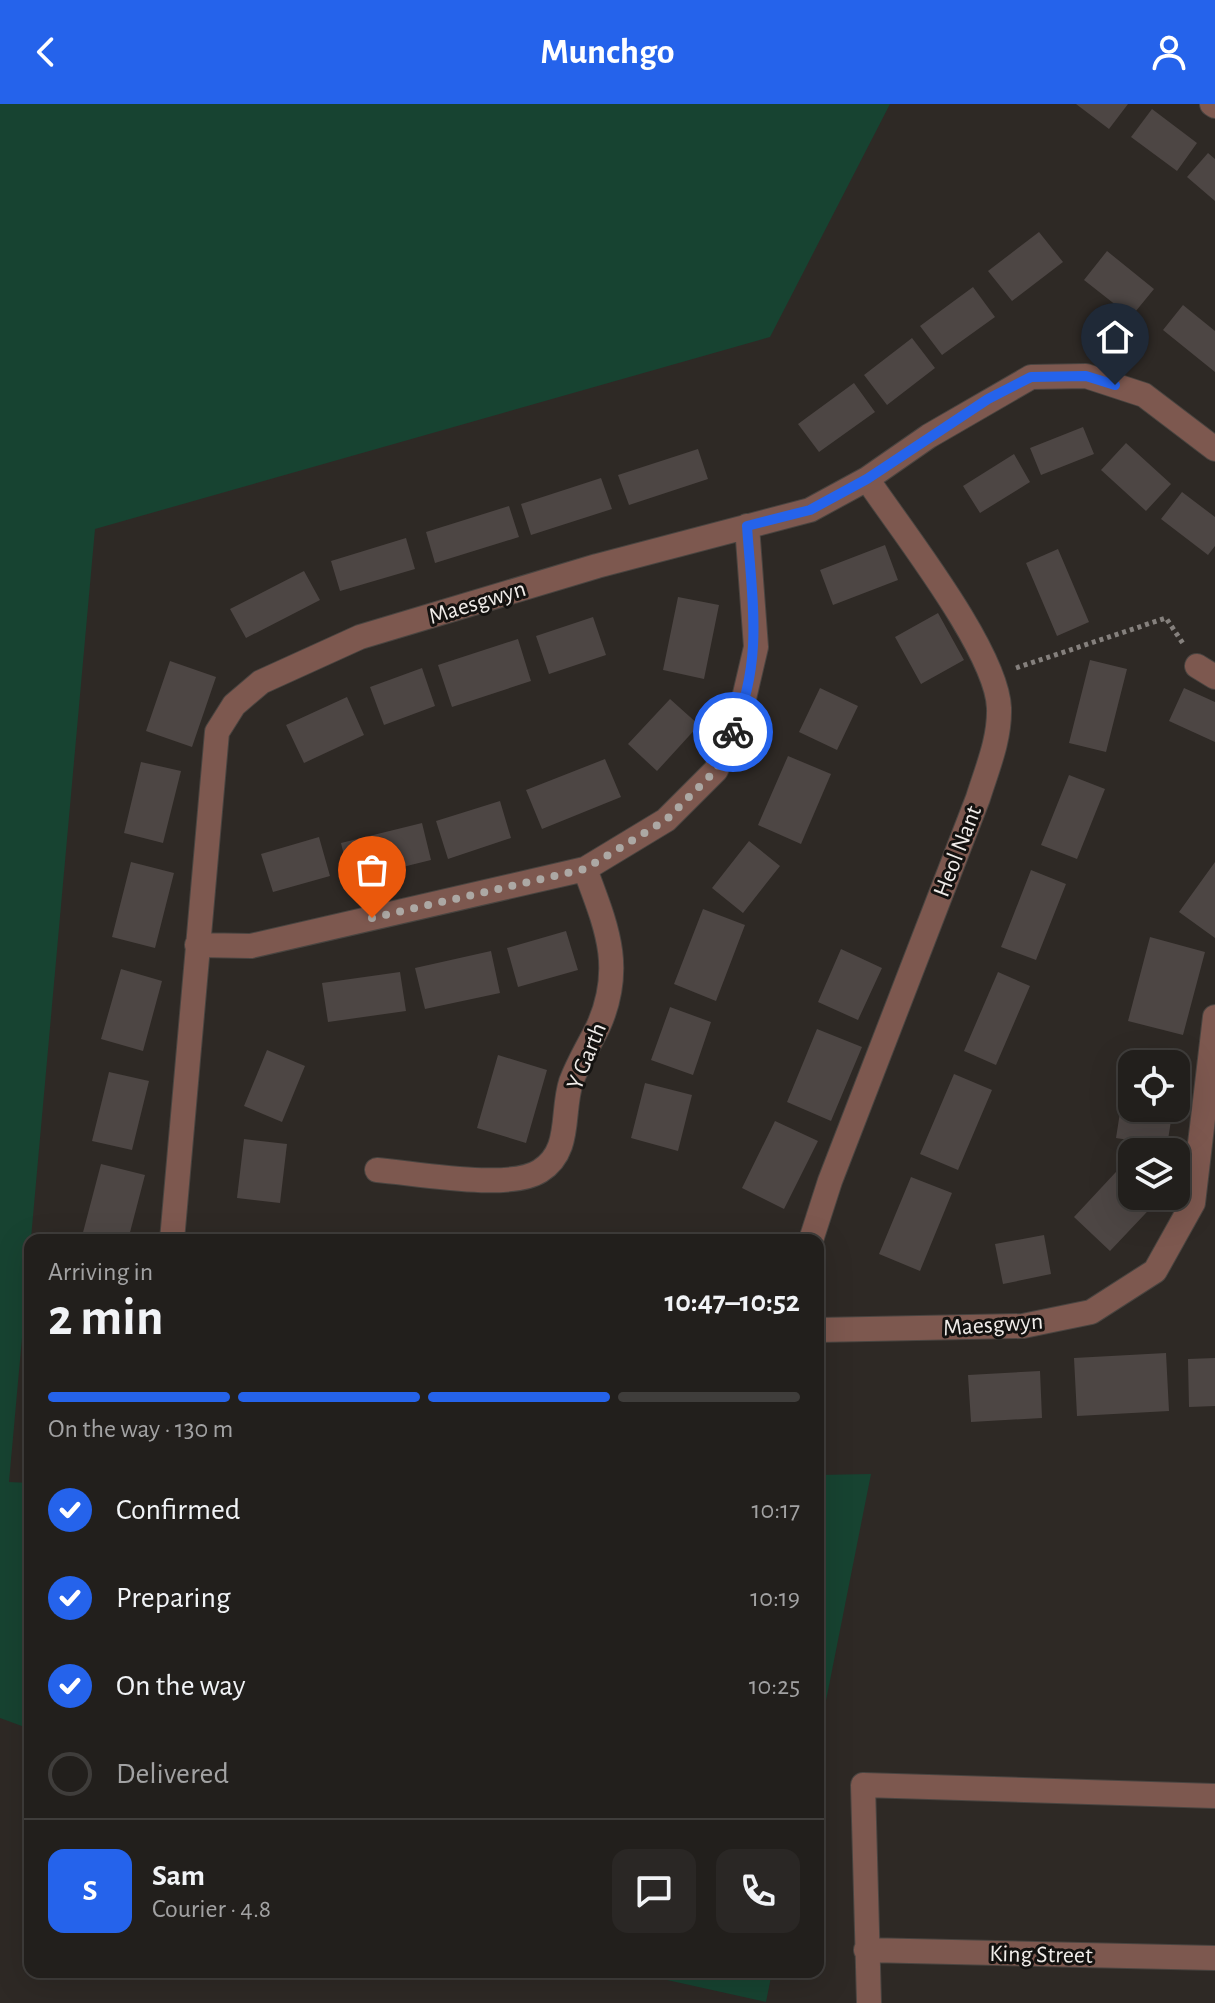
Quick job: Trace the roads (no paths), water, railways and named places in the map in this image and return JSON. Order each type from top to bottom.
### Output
[{"type":"street","name":"Maesgwyn","points":[[173,1234],[217,732],[234,705],[261,682],[360,637],[597,566],[810,510],[867,479],[941,428],[1031,377],[1086,376],[1144,395],[1215,449]]},
{"type":"street","name":"Heol Nant","points":[[813,1234],[830,1181],[983,783],[997,738],[999,706],[993,676],[974,638],[867,479]]},
{"type":"street","points":[[197,945],[251,946],[585,869],[666,820],[716,770],[741,711],[756,647],[747,526]]},
{"type":"street","name":"Y Garth","points":[[377,1170],[507,1180],[538,1173],[557,1157],[571,1083],[599,1024],[613,983],[610,937],[585,869]]},
{"type":"street","name":"Maesgwyn","points":[[824,1330],[1023,1326],[1091,1312],[1155,1271],[1193,1203],[1215,1017]]},
{"type":"street","points":[[869,2003],[863,1785],[1215,1796]]},
{"type":"street","name":"King Street","points":[[866,1950],[1215,1958]]}]
